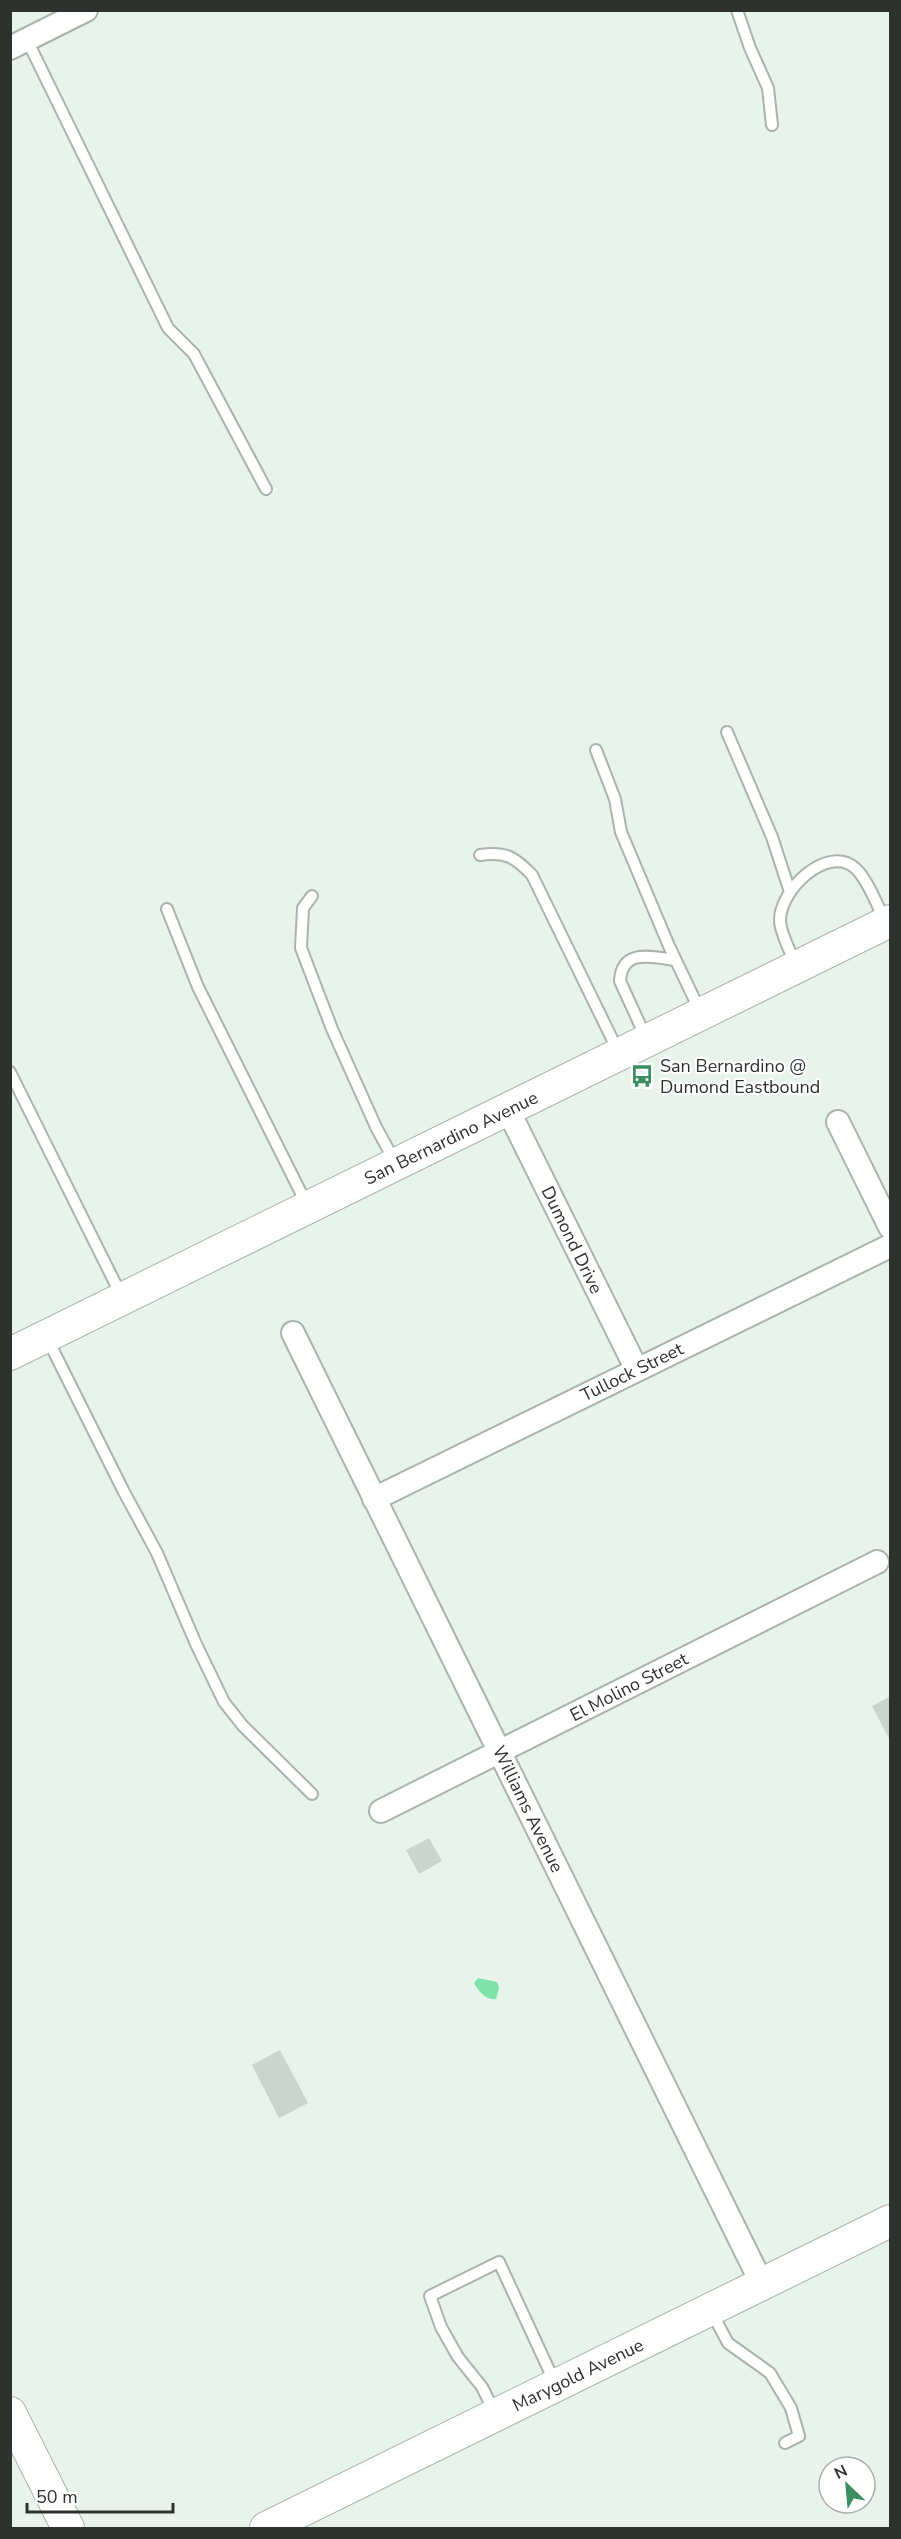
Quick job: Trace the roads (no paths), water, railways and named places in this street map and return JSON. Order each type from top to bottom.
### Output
[{"type":"main road","name":"San Bernardino Avenue","points":[[10,1354],[888,922]]},
{"type":"main road","name":"Marygold Avenue","points":[[266,2529],[891,2222]]},
{"type":"main road","points":[[10,2414],[68,2529]]},
{"type":"street","points":[[19,44],[86,10]]},
{"type":"street","name":"Dumond Drive","points":[[508,1110],[637,1370]]},
{"type":"street","points":[[838,1122],[891,1227]]},
{"type":"street","name":"Tullock Street","points":[[374,1499],[891,1246]]},
{"type":"street","name":"Williams Avenue","points":[[293,1333],[762,2284]]},
{"type":"street","name":"El Molino Street","points":[[381,1811],[877,1562]]},
{"type":"lane","points":[[737,10],[750,48],[768,88],[772,125]]},
{"type":"lane","points":[[19,44],[168,328],[194,354],[266,489]]},
{"type":"lane","points":[[727,732],[772,837],[790,892]]},
{"type":"lane","points":[[596,750],[615,799],[621,832],[675,960],[702,1014]]},
{"type":"lane","points":[[480,855],[495,852],[510,856],[532,875],[633,1048]]},
{"type":"lane","points":[[796,968],[780,921],[785,900],[808,872],[836,862],[846,863],[861,875],[888,922]]},
{"type":"lane","points":[[312,896],[303,908],[302,948],[332,1029],[376,1127],[396,1165]]},
{"type":"lane","points":[[167,909],[198,987],[308,1208]]},
{"type":"lane","points":[[633,1048],[620,972],[628,962],[640,957],[675,960]]},
{"type":"lane","points":[[10,1072],[58,1162],[123,1299]]},
{"type":"lane","points":[[46,1336],[124,1492],[158,1553],[196,1644],[225,1702],[243,1726],[312,1794]]},
{"type":"lane","points":[[496,2415],[482,2387],[458,2357],[441,2327],[430,2296],[499,2262],[556,2386]]},
{"type":"lane","points":[[711,2310],[728,2343],[770,2373],[779,2385],[791,2408],[799,2436],[785,2443]]},
{"type":"place","name":"San Bernardino @ Dumond Eastbound","points":[[642,1076]]}]
